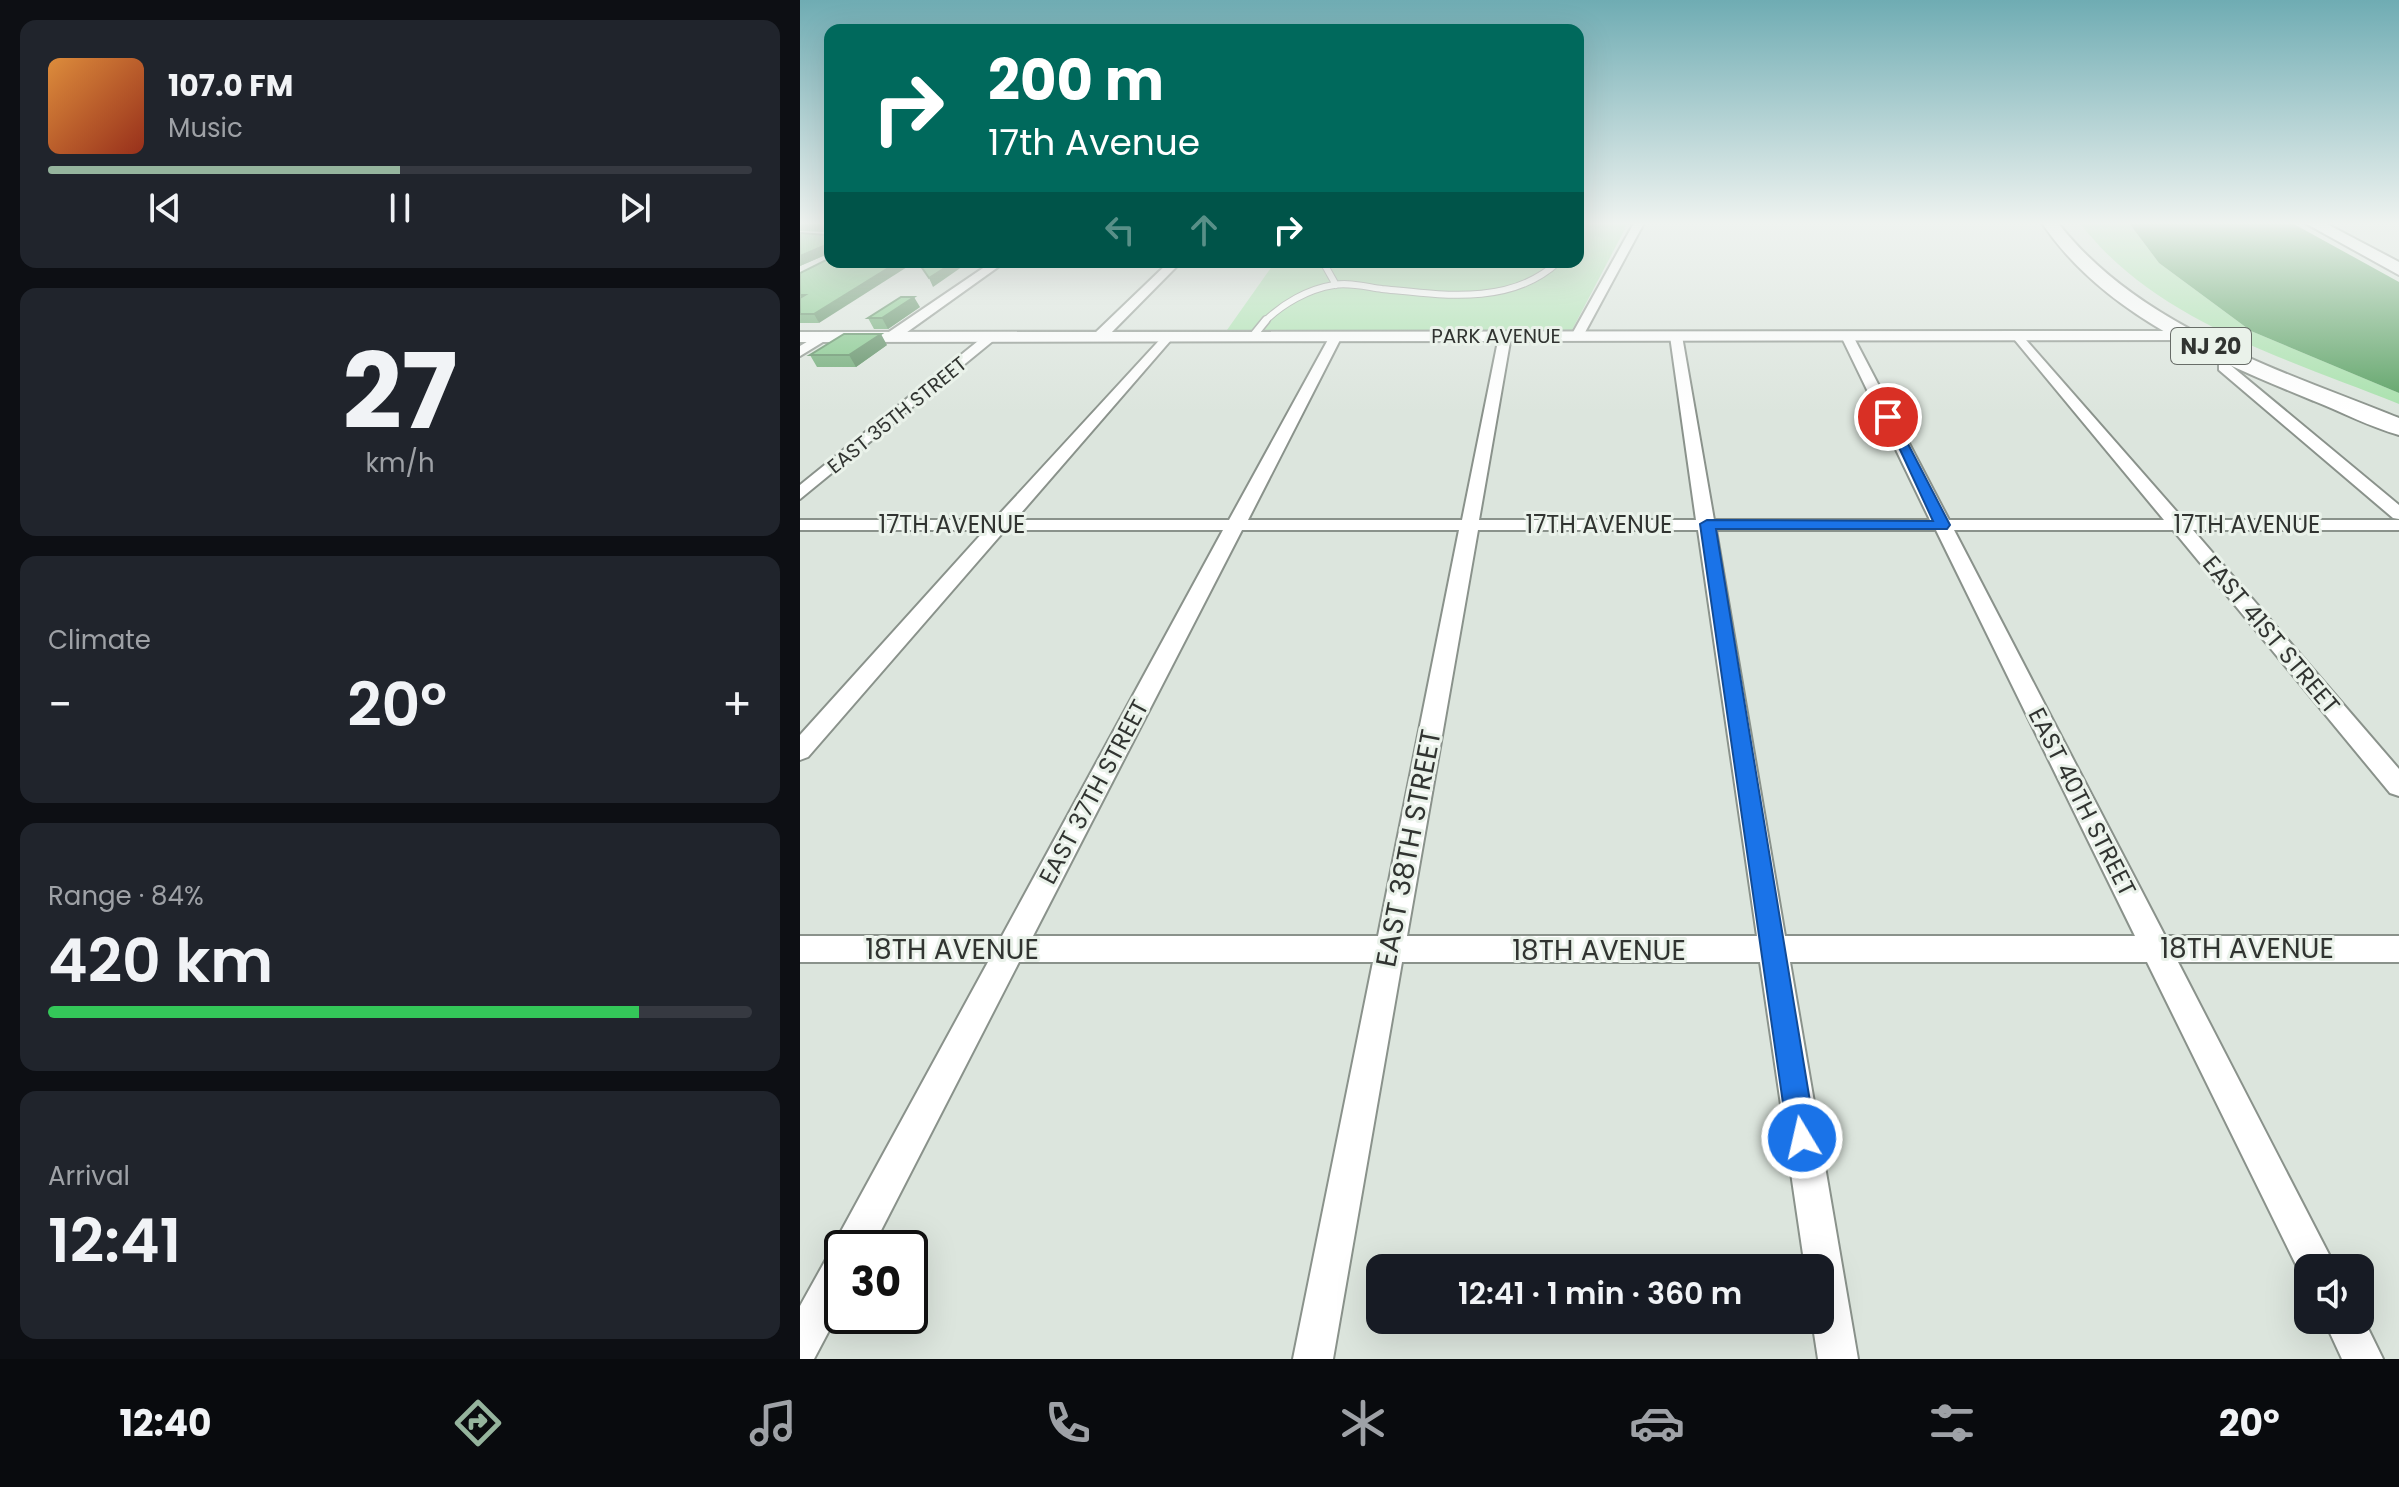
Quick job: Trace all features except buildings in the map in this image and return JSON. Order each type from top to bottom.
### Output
[{"type":"main road","name":"NJ 20","points":[[2111,286],[2193,336],[2399,427]]},
{"type":"main road","name":"NJ 20","points":[[2137,286],[2172,310],[2247,349],[2399,414]]},
{"type":"street","points":[[891,337],[964,286]]},
{"type":"street","points":[[1100,336],[1150,286]]},
{"type":"street","points":[[1577,336],[1604,286]]},
{"type":"street","name":"EAST 35TH STREET","points":[[800,494],[993,336]]},
{"type":"street","name":"EAST 37TH STREET","points":[[862,1230],[1336,336]]},
{"type":"street","name":"EAST 38TH STREET","points":[[1313,1359],[1505,336]]},
{"type":"street","points":[[1676,336],[1838,1359]]},
{"type":"street","name":"EAST 40TH STREET","points":[[1847,336],[2310,1254]]},
{"type":"street","name":"EAST 41ST STREET","points":[[2019,336],[2399,786]]},
{"type":"street","name":"PARK AVENUE","points":[[800,337],[2193,336]]},
{"type":"street","points":[[800,352],[825,337]]},
{"type":"street","points":[[800,751],[1166,337]]},
{"type":"street","points":[[2224,367],[2399,514]]},
{"type":"street","name":"17TH AVENUE","points":[[800,525],[2399,525]]},
{"type":"street","name":"18TH AVENUE","points":[[800,949],[2399,949]]},
{"type":"street","points":[[800,1346],[824,1301]]},
{"type":"street","points":[[2350,1334],[2363,1359]]},
{"type":"lane","points":[[1253,336],[1282,308],[1333,286]]},
{"type":"lane","points":[[1351,286],[1420,293],[1486,292],[1513,286]]},
{"type":"shaded area","points":[[1258,286],[1595,286],[1572,330],[1227,330]]},
{"type":"shaded area","points":[[2147,286],[2191,286],[2251,331],[2399,393],[2399,404],[2270,353],[2185,312]]},
{"type":"shaded area","points":[[2191,286],[2399,286],[2399,393],[2251,331]]},
{"type":"route","points":[[1802,1138],[1707,524],[1942,525],[1888,417]]}]
